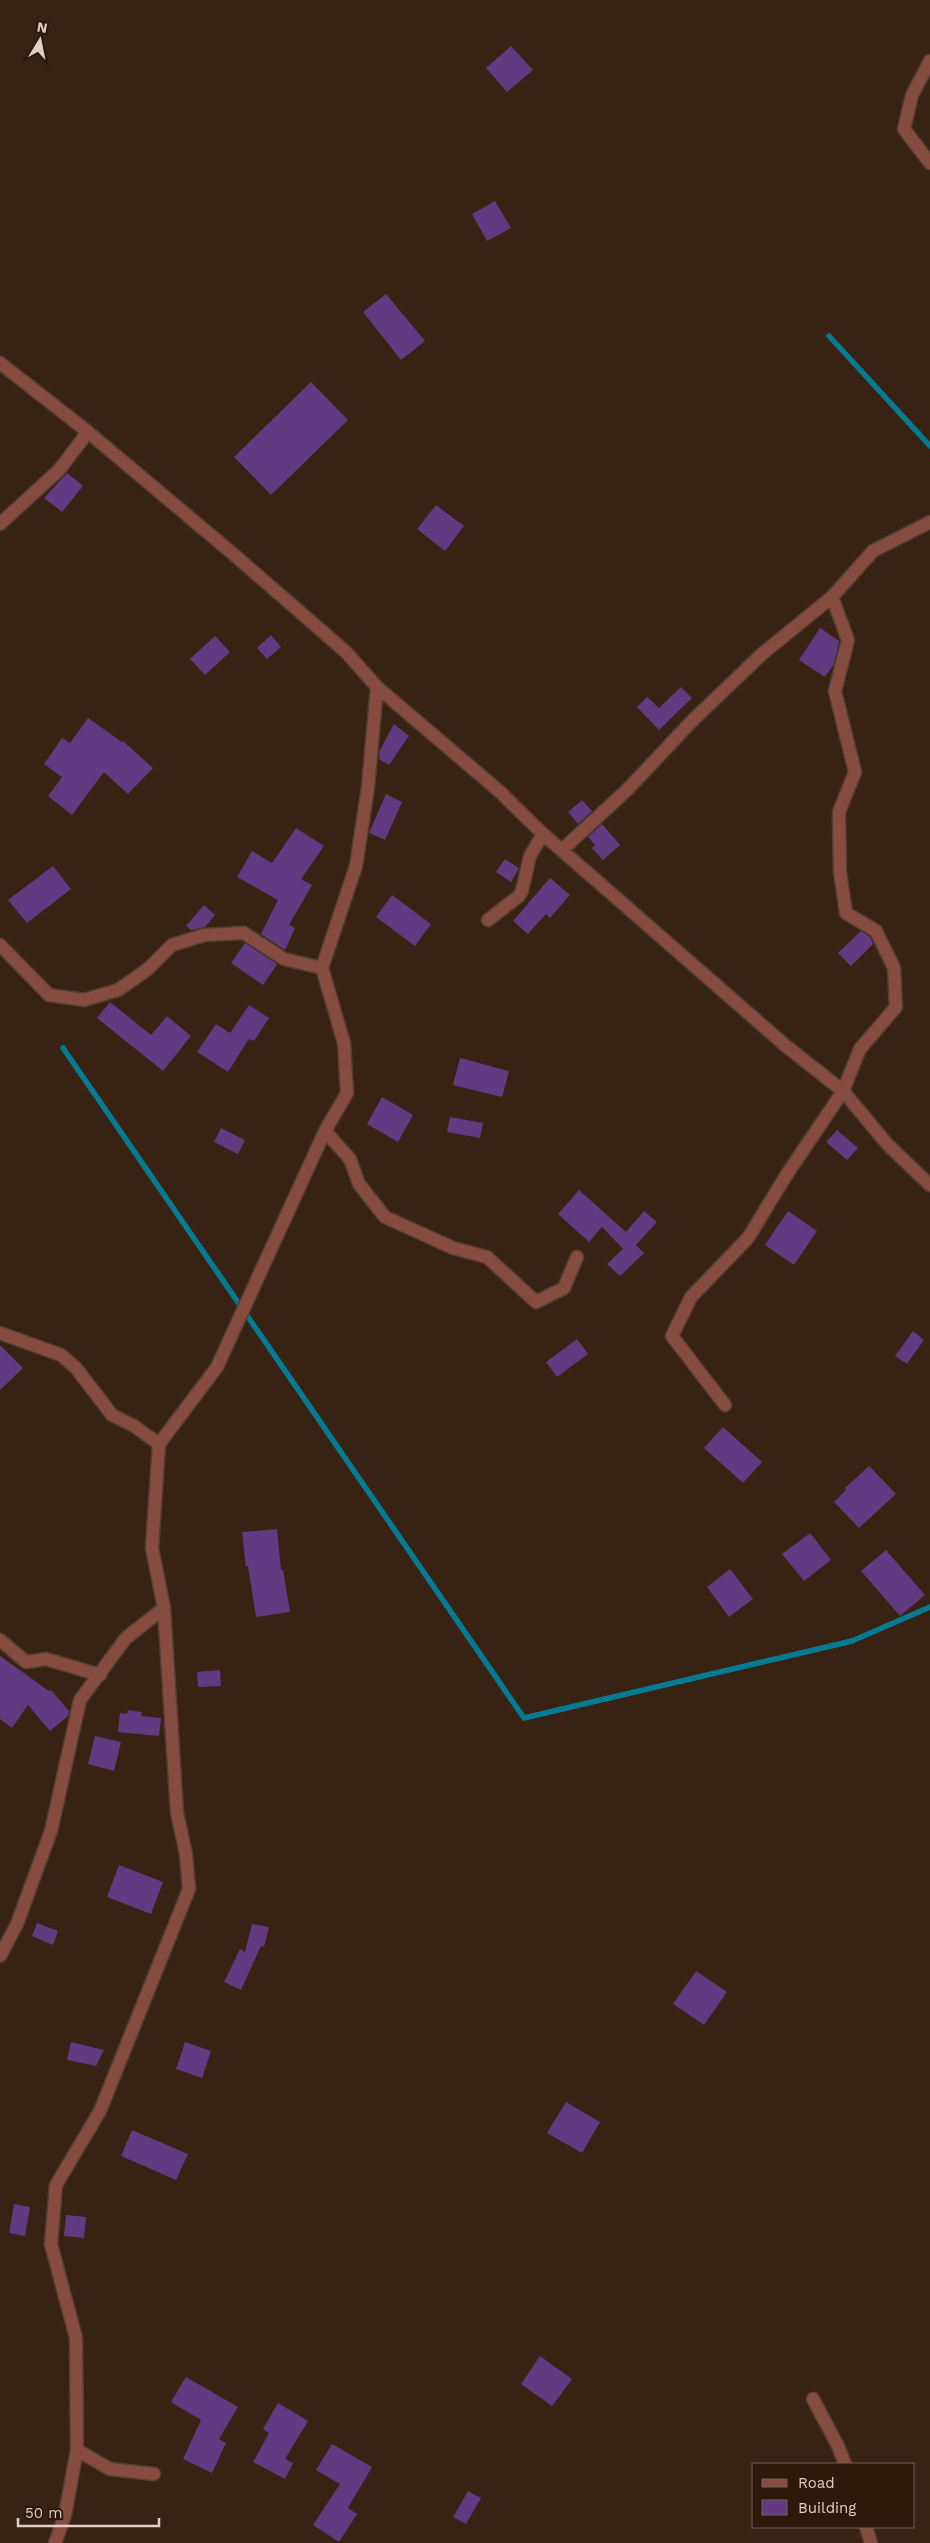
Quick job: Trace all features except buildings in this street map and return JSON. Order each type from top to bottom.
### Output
[{"type":"street","points":[[930,61],[912,94],[904,129],[930,163]]},
{"type":"street","points":[[0,364],[88,432],[346,652],[376,687],[499,791],[543,834],[786,1046],[844,1091],[888,1145],[930,1185]]},
{"type":"street","points":[[0,524],[59,470],[88,432]]},
{"type":"street","points":[[562,850],[628,789],[692,721],[762,654],[832,597],[873,550],[930,522]]},
{"type":"street","points":[[725,1405],[672,1336],[691,1298],[748,1238],[787,1174],[844,1091],[860,1050],[896,1006],[894,968],[876,931],[846,913],[840,872],[839,812],[855,772],[835,690],[848,640],[832,597]]},
{"type":"street","points":[[54,2543],[65,2516],[77,2450],[76,2338],[52,2244],[56,2185],[100,2111],[189,1889],[186,1854],[177,1813],[164,1608],[152,1548],[159,1444],[216,1367],[325,1131],[348,1093],[344,1043],[322,968],[356,866],[368,787],[376,687]]},
{"type":"street","points":[[488,920],[519,896],[522,891],[530,856],[543,834]]},
{"type":"street","points":[[0,945],[49,994],[84,1000],[118,990],[148,969],[172,945],[204,935],[244,933],[284,959],[322,968]]},
{"type":"street","points":[[325,1131],[350,1159],[359,1184],[385,1217],[453,1248],[487,1257],[536,1302],[564,1288],[578,1257]]},
{"type":"street","points":[[0,1333],[60,1354],[76,1368],[112,1415],[134,1426],[159,1444]]},
{"type":"street","points":[[0,1956],[17,1924],[51,1831],[80,1700],[126,1638],[164,1608]]},
{"type":"street","points":[[0,1640],[26,1662],[46,1659],[100,1675]]},
{"type":"street","points":[[813,2399],[838,2446],[845,2463]]},
{"type":"street","points":[[77,2450],[110,2469],[154,2474]]},
{"type":"street","points":[[866,2528],[871,2543]]},
{"type":"waterway","points":[[829,336],[930,446]]},
{"type":"waterway","points":[[63,1048],[524,1718],[852,1641],[930,1607]]}]
